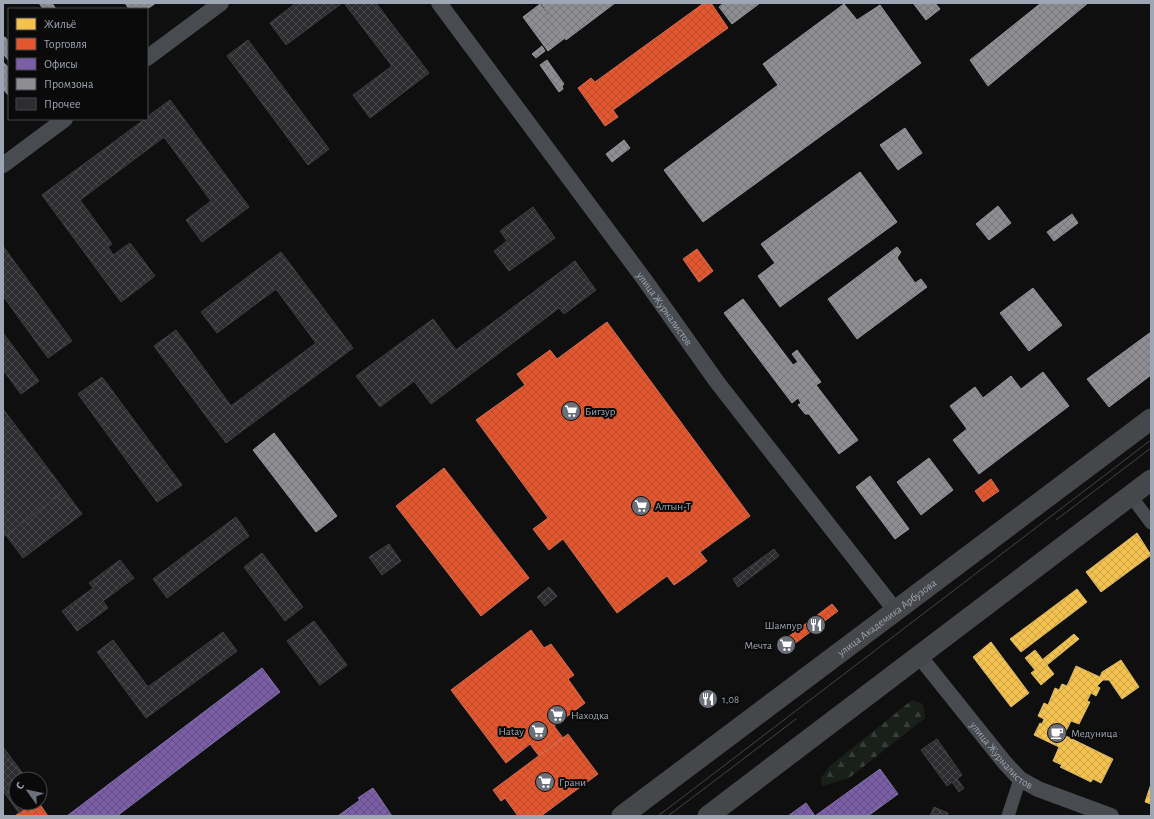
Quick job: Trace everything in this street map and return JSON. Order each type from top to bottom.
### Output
[{"type":"main road","name":"улица Академика Арбузова","points":[[622,816],[1151,418]]},
{"type":"main road","points":[[708,816],[920,657],[1151,480]]},
{"type":"street","points":[[148,57],[221,3]]},
{"type":"street","name":"улица Журналистов","points":[[439,3],[644,279],[717,382],[895,610]]},
{"type":"street","points":[[3,165],[64,120]]},
{"type":"street","points":[[1131,496],[1151,523]]},
{"type":"street","name":"улица Журналистов","points":[[920,657],[1005,764],[1020,779],[1056,796],[1111,816]]},
{"type":"street","points":[[1008,816],[1020,779]]},
{"type":"green space","points":[[912,700],[923,704],[925,718],[849,778],[822,786],[821,778],[830,766]]},
{"type":"building: Жильё","points":[[1137,533],[1151,555],[1101,592],[1086,572]]},
{"type":"building: Жильё","points":[[1077,589],[1087,602],[1021,652],[1010,639]]},
{"type":"building: Жильё","points":[[1074,634],[1079,639],[1047,665],[1042,660]]},
{"type":"building: Жильё","points":[[991,642],[1029,693],[1011,707],[973,657]]},
{"type":"building: Жильё","points":[[1035,650],[1054,674],[1041,685],[1031,673],[1035,670],[1025,658]]},
{"type":"building: Жильё","points":[[1121,660],[1139,687],[1122,699],[1109,680],[1103,680],[1097,686],[1100,688],[1096,696],[1091,693],[1087,701],[1090,702],[1079,724],[1071,721],[1064,735],[1113,759],[1101,783],[1093,779],[1091,782],[1060,767],[1062,765],[1053,761],[1059,747],[1034,735],[1040,723],[1042,724],[1044,719],[1038,716],[1044,703],[1048,705],[1055,688],[1059,690],[1062,684],[1067,686],[1076,666],[1100,677],[1102,672]]},
{"type":"building: Жильё","points":[[1151,784],[1151,804],[1145,802]]},
{"type":"building: Торговля","points":[[704,3],[711,3],[728,28],[613,110],[618,117],[605,126],[578,88],[591,78],[595,82]]},
{"type":"building: Торговля","points":[[697,249],[713,271],[699,282],[683,259]]},
{"type":"building: Торговля","points":[[607,322],[750,516],[700,552],[707,561],[690,574],[674,585],[667,576],[617,613],[563,539],[549,550],[533,529],[548,518],[476,420],[525,385],[517,374],[550,350],[557,359]]},
{"type":"building: Торговля","points":[[444,468],[529,578],[481,616],[396,506]]},
{"type":"building: Торговля","points":[[991,479],[999,491],[983,502],[975,491]]},
{"type":"building: Торговля","points":[[832,604],[838,611],[785,651],[780,643]]},
{"type":"building: Торговля","points":[[531,630],[544,648],[551,644],[574,675],[568,679],[585,703],[554,726],[563,738],[539,756],[530,744],[506,763],[451,690]]},
{"type":"building: Торговля","points":[[710,692],[713,697],[704,704],[700,699]]},
{"type":"building: Торговля","name":"Грани","points":[[568,734],[598,774],[541,816],[518,816],[505,798],[501,801],[493,790]]},
{"type":"building: Торговля","points":[[22,811],[45,811],[48,816],[15,816]]},
{"type":"building: Офисы","points":[[262,668],[280,692],[117,816],[67,816]]},
{"type":"building: Офисы","points":[[880,769],[898,794],[868,816],[815,816]]},
{"type":"building: Офисы","points":[[373,788],[392,816],[338,816],[360,800],[358,798]]},
{"type":"building: Офисы","points":[[806,803],[815,816],[788,816]]},
{"type":"building: Промзона","points":[[39,3],[52,3],[55,8],[42,8]]},
{"type":"building: Промзона","points":[[125,3],[156,3],[148,8],[128,8]]},
{"type":"building: Промзона","points":[[541,3],[615,3],[566,40]]},
{"type":"building: Промзона","points":[[724,3],[760,3],[732,24],[719,7]]},
{"type":"building: Промзона","points":[[913,3],[935,3],[940,9],[926,20]]},
{"type":"building: Промзона","points":[[1041,3],[1088,3],[988,86],[970,60]]},
{"type":"building: Промзона","points":[[540,4],[565,38],[548,51],[523,17]]},
{"type":"building: Промзона","points":[[844,4],[857,20],[880,5],[921,63],[703,222],[664,170],[778,85],[763,64]]},
{"type":"building: Промзона","points":[[5,37],[8,41],[8,60],[3,54],[3,38]]},
{"type":"building: Промзона","points":[[542,46],[545,51],[536,58],[532,54]]},
{"type":"building: Промзона","points":[[547,60],[554,70],[547,75],[540,65]]},
{"type":"building: Промзона","points":[[3,62],[8,67],[8,95],[3,89]]},
{"type":"building: Промзона","points":[[554,70],[564,84],[562,86],[563,89],[559,92],[547,75]]},
{"type":"building: Промзона","points":[[905,128],[922,153],[898,170],[880,145]]},
{"type":"building: Промзона","points":[[624,140],[630,148],[612,162],[606,154]]},
{"type":"building: Промзона","points":[[860,172],[897,222],[780,307],[758,276],[775,263],[761,244]]},
{"type":"building: Промзона","points":[[998,206],[1011,223],[989,240],[976,224]]},
{"type":"building: Промзона","points":[[1072,214],[1078,223],[1054,241],[1047,232]]},
{"type":"building: Промзона","points":[[897,247],[901,252],[897,258],[915,283],[921,279],[927,287],[857,339],[828,299]]},
{"type":"building: Промзона","points":[[1033,288],[1062,325],[1029,351],[1000,313]]},
{"type":"building: Промзона","points":[[743,299],[793,365],[798,362],[792,354],[797,350],[821,382],[816,385],[858,440],[839,454],[809,414],[805,414],[798,405],[801,403],[798,398],[792,403],[724,313]]},
{"type":"building: Промзона","points":[[1151,332],[1151,375],[1109,407],[1087,379]]},
{"type":"building: Промзона","points":[[1043,372],[1069,406],[979,474],[953,440],[967,429],[950,406],[975,387],[983,398],[1011,376],[1021,389]]},
{"type":"building: Промзона","points":[[274,433],[337,516],[316,532],[253,450]]},
{"type":"building: Промзона","points":[[929,458],[953,490],[921,515],[897,482]]},
{"type":"building: Промзона","points":[[870,476],[909,529],[895,539],[856,487]]},
{"type":"building: Прочее","points":[[296,3],[342,3],[286,45],[270,23]]},
{"type":"building: Прочее","points":[[344,3],[376,3],[429,73],[370,118],[353,95],[392,66]]},
{"type":"building: Прочее","points":[[248,40],[329,149],[308,165],[227,56]]},
{"type":"building: Прочее","points":[[170,100],[249,207],[202,242],[186,220],[211,201],[164,137],[80,200],[112,244],[108,247],[113,255],[130,243],[155,276],[121,302],[42,195],[144,120],[148,120],[148,116]]},
{"type":"building: Прочее","points":[[533,207],[555,238],[509,271],[494,251],[507,241],[500,231]]},
{"type":"building: Прочее","points":[[3,246],[72,341],[48,358],[3,296]]},
{"type":"building: Прочее","points":[[281,252],[353,348],[226,443],[154,346],[176,330],[231,406],[316,343],[276,289],[217,333],[201,312]]},
{"type":"building: Прочее","points":[[575,261],[596,290],[564,314],[559,308],[431,404],[414,381],[380,407],[356,376],[433,319],[456,350]]},
{"type":"building: Прочее","points":[[3,333],[39,381],[21,394],[3,370]]},
{"type":"building: Прочее","points":[[102,377],[182,485],[157,502],[78,394]]},
{"type":"building: Прочее","points":[[3,409],[65,491],[3,537]]},
{"type":"building: Прочее","points":[[65,491],[82,514],[23,558],[6,535]]},
{"type":"building: Прочее","points":[[236,517],[249,536],[167,598],[153,579]]},
{"type":"building: Прочее","points":[[389,544],[401,561],[382,575],[369,557]]},
{"type":"building: Прочее","points":[[774,549],[779,556],[738,587],[733,579]]},
{"type":"building: Прочее","points":[[262,553],[303,607],[285,621],[244,567]]},
{"type":"building: Прочее","points":[[120,560],[134,578],[103,601],[108,608],[77,631],[62,611],[93,588],[89,583]]},
{"type":"building: Прочее","points":[[549,587],[557,596],[545,606],[537,597]]},
{"type":"building: Прочее","points":[[314,621],[347,665],[320,685],[287,641]]},
{"type":"building: Прочее","points":[[223,632],[237,651],[146,718],[97,652],[113,640],[148,687]]},
{"type":"building: Прочее","points":[[937,739],[962,775],[957,779],[964,788],[959,792],[952,782],[947,786],[921,750]]},
{"type":"building: Прочее","points":[[3,747],[21,771],[8,771],[8,798],[3,791]]},
{"type":"building: Прочее","points":[[934,807],[948,813],[947,816],[930,816]]},
{"type":"tram line","points":[[658,816],[1151,440]]},
{"type":"tram line","points":[[1056,520],[1151,448]]},
{"type":"tram line","points":[[668,816],[796,719]]},
{"type":"place","name":"Бигзур","points":[[571,411]]},
{"type":"place","name":"Алтын-Т","points":[[641,506]]},
{"type":"place","name":"Шампур","points":[[816,625]]},
{"type":"place","name":"Мечта","points":[[786,645]]},
{"type":"place","name":"1,08","points":[[708,699]]},
{"type":"place","name":"Находка","points":[[557,715]]},
{"type":"place","name":"Hatay","points":[[538,731]]},
{"type":"place","name":"Медуница","points":[[1057,733]]},
{"type":"place","name":"Грани","points":[[545,782]]}]
